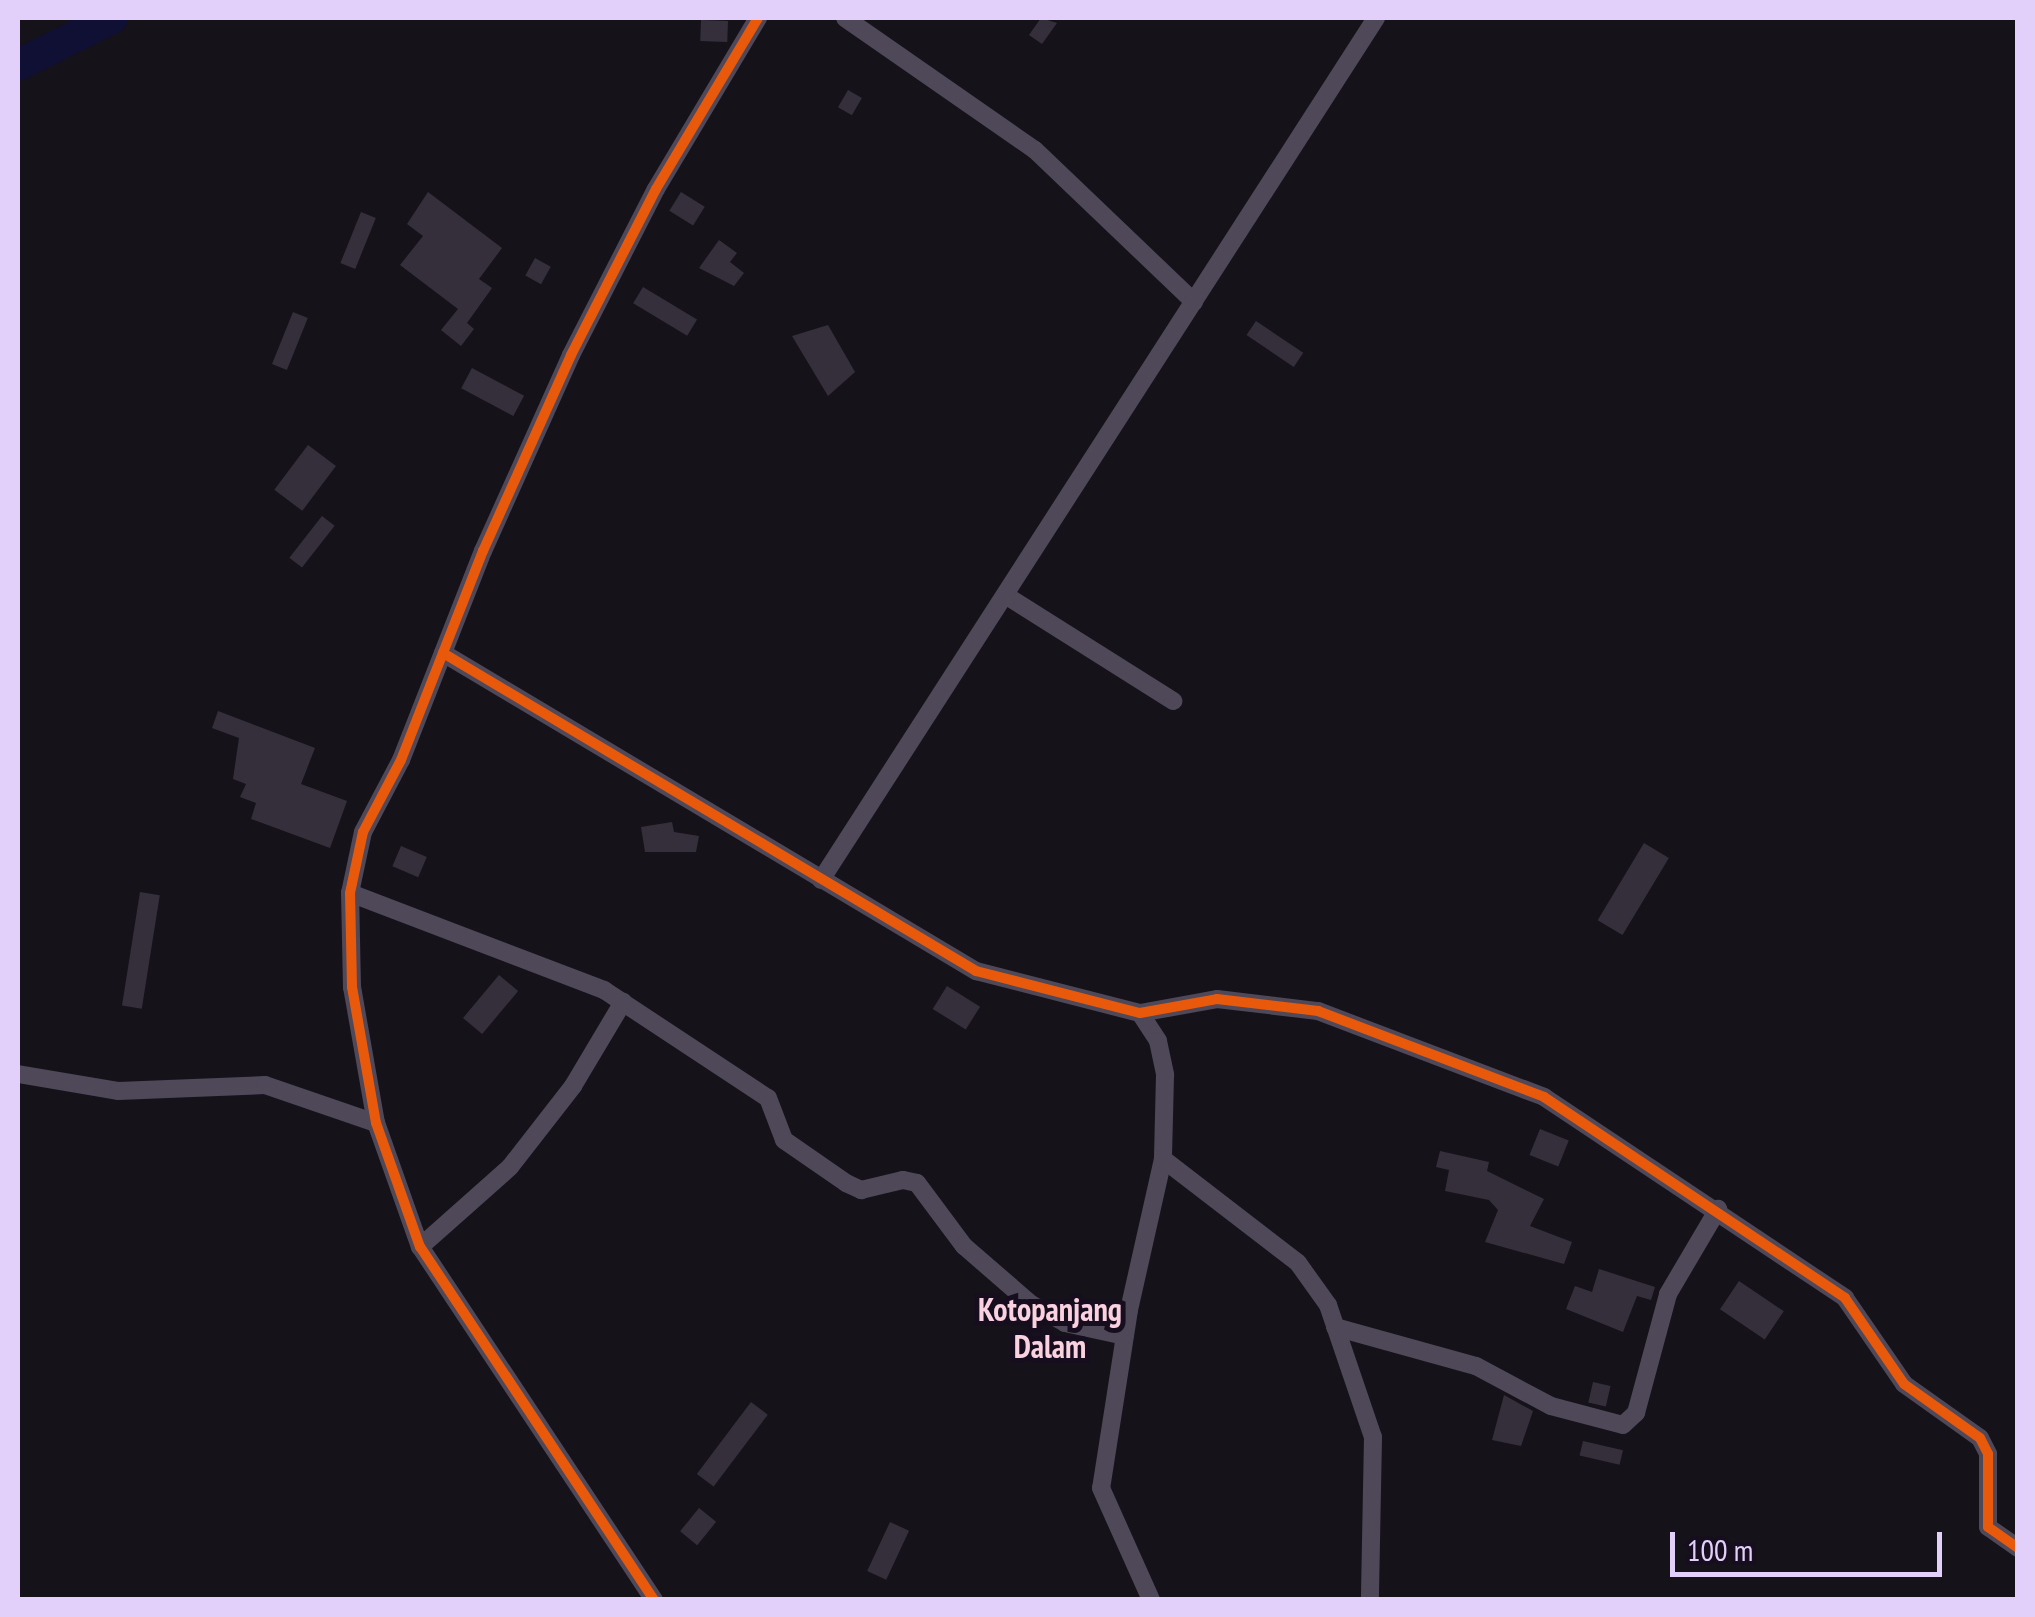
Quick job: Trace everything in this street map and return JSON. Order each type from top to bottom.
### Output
[{"type":"street","points":[[654,1600],[420,1247],[376,1122],[352,986],[350,893],[363,832],[401,760],[571,355],[656,190],[758,18]]},
{"type":"street","points":[[845,18],[1035,150],[1194,302]]},
{"type":"street","points":[[821,880],[1376,18]]},
{"type":"street","points":[[1005,595],[1173,701]]},
{"type":"street","points":[[443,653],[976,971],[1140,1014],[1217,999],[1318,1010],[1544,1097],[1718,1208],[1845,1298],[1904,1384],[1980,1438],[1988,1454],[1988,1527],[2018,1548]]},
{"type":"street","points":[[350,893],[466,932],[623,1002],[768,1098],[784,1140],[846,1183],[861,1190],[898,1180],[918,1184],[964,1246],[1031,1304],[1065,1323],[1124,1336]]},
{"type":"street","points":[[420,1247],[510,1168],[573,1086],[623,1002]]},
{"type":"street","points":[[1140,1014],[1158,1040],[1165,1075],[1163,1158],[1124,1336],[1101,1497],[1150,1600]]},
{"type":"street","points":[[18,1074],[118,1091],[265,1085],[376,1122]]},
{"type":"street","points":[[1163,1158],[1298,1262],[1335,1327],[1373,1437],[1370,1600]]},
{"type":"street","points":[[1335,1327],[1476,1366],[1551,1406],[1623,1425],[1636,1413],[1668,1294],[1718,1208]]},
{"type":"building","points":[[1041,18],[1057,23],[1042,44],[1029,35]]},
{"type":"building","points":[[701,20],[728,21],[727,42],[700,41]]},
{"type":"building","points":[[848,90],[862,98],[852,115],[838,107]]},
{"type":"building","points":[[428,192],[502,248],[479,279],[492,288],[467,323],[474,329],[461,346],[441,330],[458,309],[400,265],[423,236],[407,224]]},
{"type":"building","points":[[681,192],[705,207],[693,225],[669,211]]},
{"type":"building","points":[[361,212],[376,218],[355,269],[340,263]]},
{"type":"building","points":[[719,240],[737,253],[730,262],[744,273],[734,286],[699,268]]},
{"type":"building","points":[[535,258],[551,267],[541,284],[525,275]]},
{"type":"building","points":[[643,287],[697,319],[687,336],[633,303]]},
{"type":"building","points":[[293,312],[308,318],[287,370],[272,364]]},
{"type":"building","points":[[1256,321],[1303,353],[1294,367],[1246,335]]},
{"type":"building","points":[[828,325],[855,372],[828,396],[792,336]]},
{"type":"building","points":[[472,368],[524,396],[513,416],[461,388]]},
{"type":"building","points":[[308,445],[336,466],[302,511],[274,490]]},
{"type":"building","points":[[322,516],[335,526],[302,568],[289,558]]},
{"type":"building","points":[[218,711],[315,748],[301,784],[347,801],[330,848],[251,819],[256,803],[240,797],[246,784],[233,779],[239,738],[212,728]]},
{"type":"building","points":[[672,822],[674,832],[699,836],[696,852],[645,852],[641,827]]},
{"type":"building","points":[[1644,843],[1669,858],[1623,935],[1598,920]]},
{"type":"building","points":[[401,846],[427,857],[418,877],[392,866]]},
{"type":"building","points":[[140,892],[160,895],[142,1009],[122,1006]]},
{"type":"building","points":[[499,975],[518,991],[482,1034],[463,1018]]},
{"type":"building","points":[[947,986],[980,1007],[966,1030],[933,1009]]},
{"type":"building","points":[[1540,1129],[1569,1141],[1558,1167],[1530,1155]]},
{"type":"building","points":[[1440,1151],[1489,1162],[1487,1171],[1544,1199],[1530,1226],[1572,1242],[1564,1264],[1485,1242],[1498,1210],[1489,1200],[1445,1191],[1449,1170],[1436,1167]]},
{"type":"building","points":[[1599,1269],[1655,1287],[1651,1300],[1637,1296],[1623,1332],[1566,1309],[1575,1286],[1592,1292]]},
{"type":"building","points":[[1739,1281],[1784,1311],[1765,1339],[1720,1309]]},
{"type":"building","points":[[1593,1382],[1611,1386],[1606,1407],[1588,1402]]},
{"type":"building","points":[[1504,1395],[1533,1411],[1521,1446],[1492,1440]]},
{"type":"building","points":[[751,1402],[768,1415],[714,1487],[697,1474]]},
{"type":"building","points":[[1583,1441],[1623,1450],[1620,1465],[1580,1456]]},
{"type":"building","points":[[699,1508],[716,1522],[697,1545],[680,1531]]},
{"type":"building","points":[[890,1522],[909,1531],[886,1580],[867,1571]]},
{"type":"waterway","points":[[18,65],[112,18]]},
{"type":"cycle path","points":[[654,1600],[420,1247],[376,1123],[352,987],[350,893],[363,832],[401,760],[483,551],[571,355],[656,189],[758,18]]},
{"type":"cycle path","points":[[443,653],[976,971],[1140,1013],[1217,999],[1318,1011],[1544,1097],[1845,1298],[1904,1384],[1980,1438],[1988,1454],[1988,1527],[2018,1548]]},
{"type":"district","name":"Kotopanjang Dalam","points":[[1050,1328]]}]
